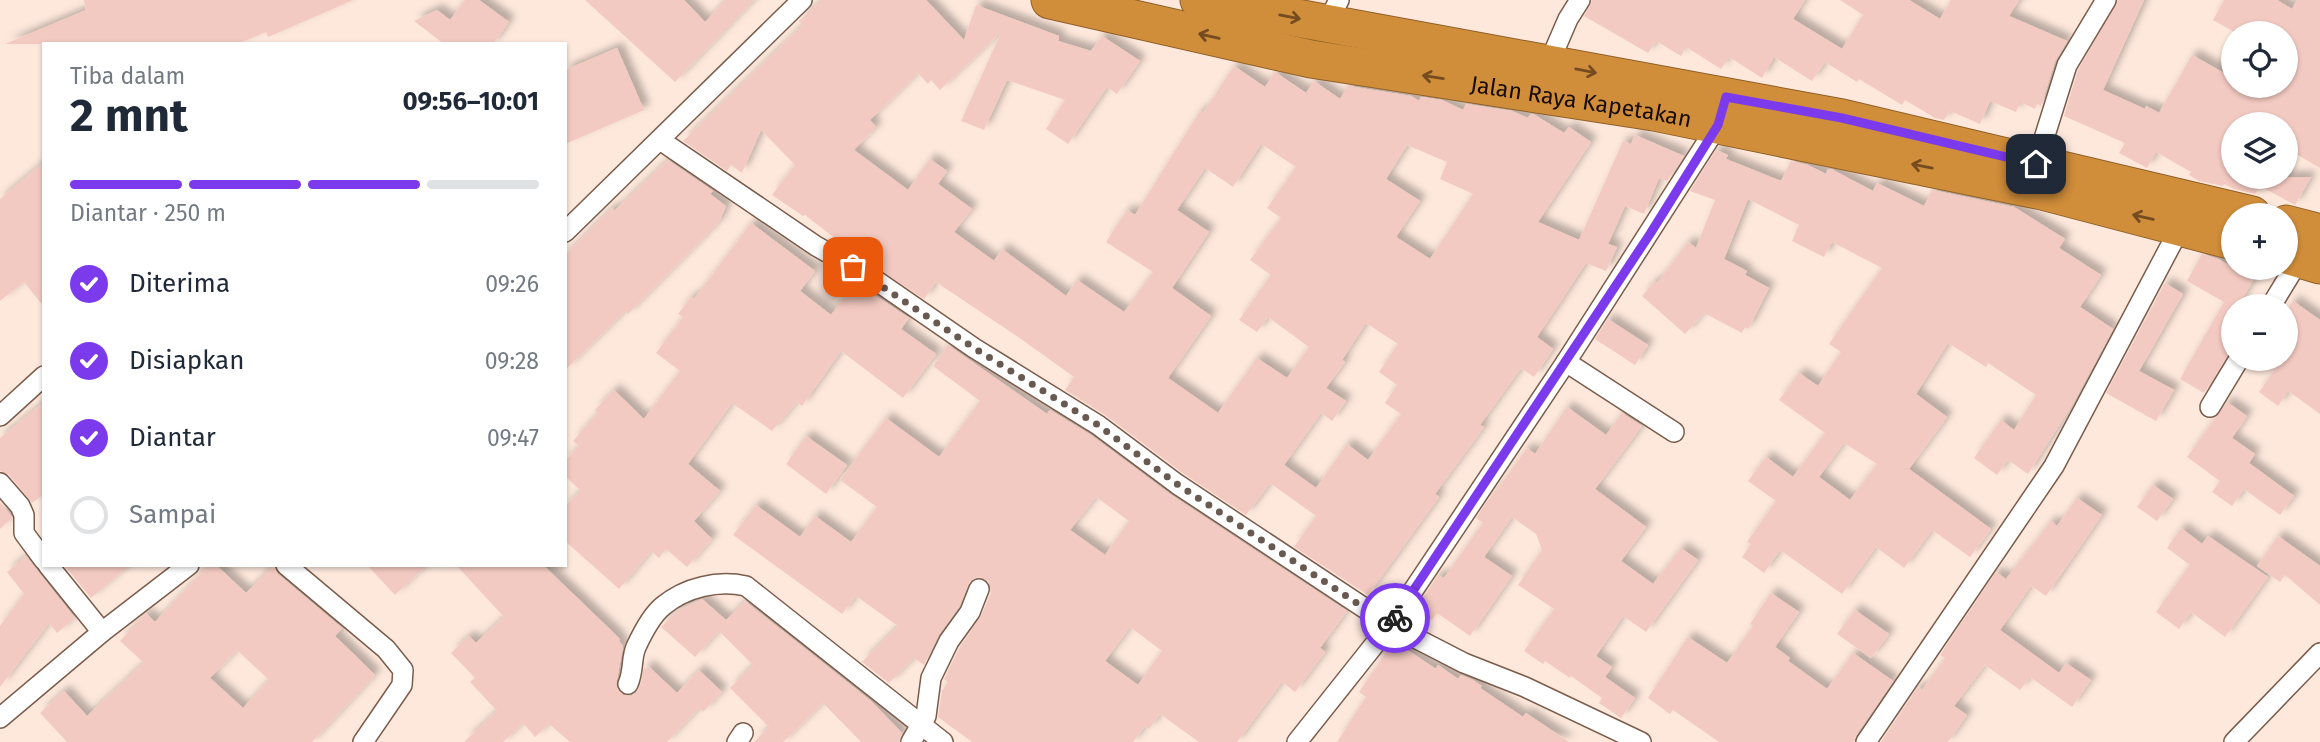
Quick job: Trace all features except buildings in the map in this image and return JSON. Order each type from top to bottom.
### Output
[{"type":"highway","name":"Jalan Raya Kapetakan","points":[[1050,0],[1311,59],[1654,112],[1722,111],[1842,118],[2036,164],[2076,187],[2181,226],[2221,238]]},
{"type":"highway","name":"Jalan Raya Kapetakan","points":[[1199,0],[1332,12],[1549,64],[1722,111],[2042,191],[2076,187],[2221,210]]},
{"type":"street","points":[[567,230],[802,0]]},
{"type":"street","points":[[1549,64],[1568,19],[1580,0]]},
{"type":"street","points":[[2036,164],[2067,65],[2097,3]]},
{"type":"street","points":[[1311,59],[1332,12]]},
{"type":"street","points":[[1297,742],[1390,625],[1566,362],[1722,111]]},
{"type":"street","points":[[660,140],[816,246],[871,277],[974,348],[1098,425],[1177,484],[1390,625],[1464,663],[1525,687],[1641,742]]},
{"type":"street","points":[[1866,742],[2054,466],[2181,226]]},
{"type":"street","points":[[2277,294],[2304,245]]},
{"type":"street","points":[[1566,362],[1674,432]]},
{"type":"street","points":[[2210,407],[2232,371]]},
{"type":"street","points":[[0,415],[42,378]]},
{"type":"street","points":[[0,483],[20,506],[24,514],[24,533],[42,557]]},
{"type":"street","points":[[50,567],[102,632]]},
{"type":"street","points":[[0,718],[102,632],[186,567]]},
{"type":"street","points":[[288,567],[386,649],[403,670],[402,685],[363,742]]},
{"type":"street","points":[[628,684],[633,671],[635,651],[663,606],[695,588],[729,583],[746,586],[917,734],[943,742]]},
{"type":"street","points":[[917,734],[926,716],[931,678],[949,641],[970,612],[979,589]]},
{"type":"street","points":[[2234,742],[2320,653]]},
{"type":"way so far","points":[[853,267],[974,348],[1098,425],[1177,484],[1390,625],[1395,618]]},
{"type":"route","points":[[1395,618],[1650,234],[1718,125],[1726,97],[1842,118],[2036,164]]}]
